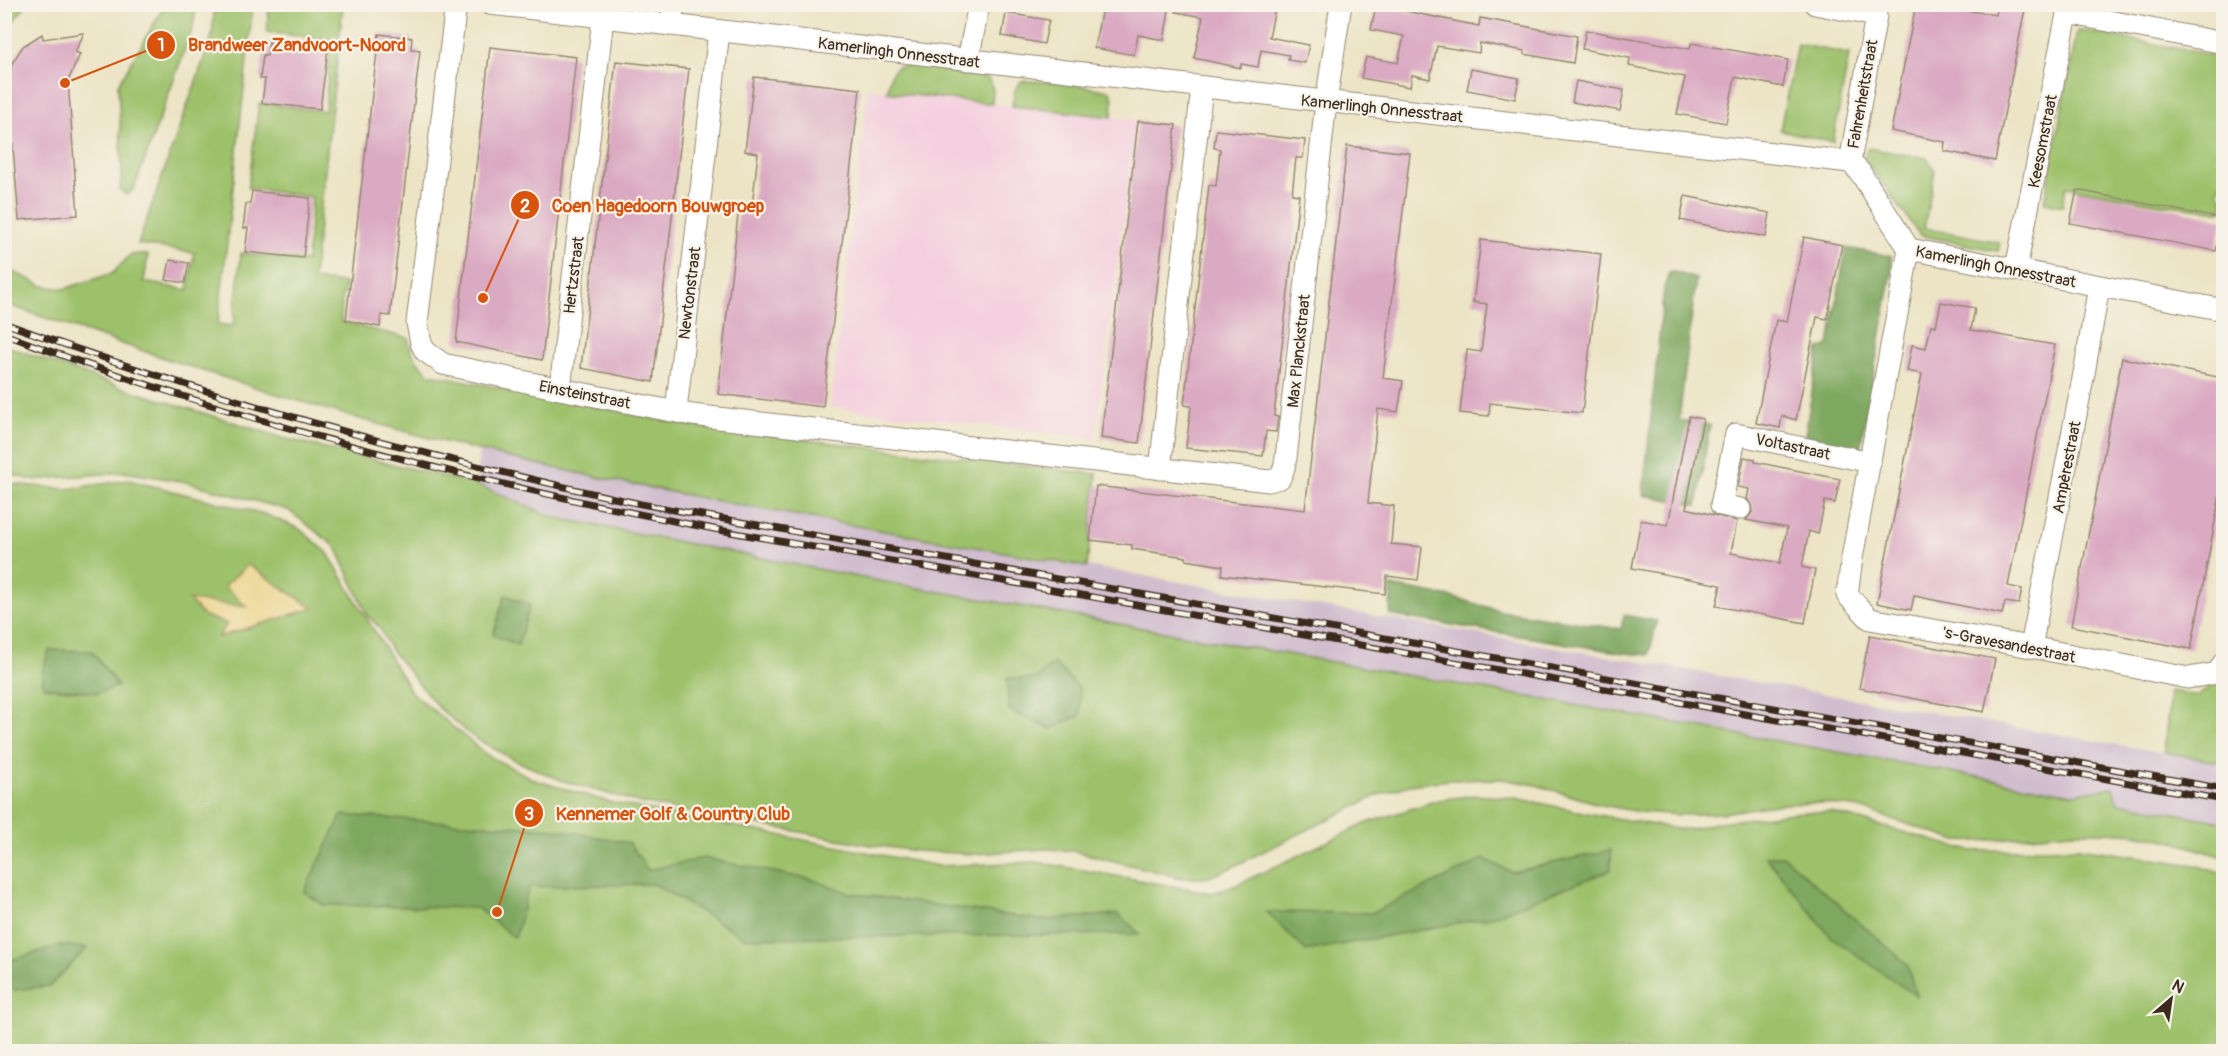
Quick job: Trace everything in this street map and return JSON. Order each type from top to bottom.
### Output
[{"type":"street","name":"Einsteinstraat","points":[[456,4],[417,323],[418,334],[425,351],[443,364],[692,415],[1098,462]]},
{"type":"street","name":"Kamerlingh Onnesstraat","points":[[490,4],[1850,162],[1860,172],[1909,249],[2223,310]]},
{"type":"street","points":[[669,25],[675,4]]},
{"type":"street","points":[[968,60],[979,4]]},
{"type":"street","points":[[1326,102],[1341,4]]},
{"type":"street","name":"Fahrenheitstraat","points":[[1815,4],[1876,16],[1850,162]]},
{"type":"street","name":"Keesomstraat","points":[[2016,268],[2068,9],[2223,43]]},
{"type":"street","name":"Hertzstraat","points":[[560,389],[603,18]]},
{"type":"street","name":"Newtonstraat","points":[[676,411],[719,31]]},
{"type":"street","points":[[1160,469],[1202,87]]},
{"type":"street","name":"Max Planckstraat","points":[[1098,462],[1269,481],[1280,478],[1283,474],[1326,102]]},
{"type":"street","points":[[1870,462],[1909,249]]},
{"type":"street","name":"Ampèrestraat","points":[[2031,647],[2099,286]]},
{"type":"street","name":"Voltastraat","points":[[1740,509],[1721,505],[1736,434],[1870,462]]},
{"type":"street","name":"'s-Gravesandestraat","points":[[1870,462],[1847,595],[1870,619],[2031,647],[2188,678],[2221,667]]},
{"type":"shaded area","points":[[868,88],[1136,120],[1095,438],[830,407]]},
{"type":"shaded area","points":[[479,451],[701,499],[2223,763],[2223,822],[2117,802],[2112,787],[2073,794],[868,579],[553,517],[475,484]]},
{"type":"green space","points":[[4,5],[26,5],[5,32]]},
{"type":"green space","points":[[165,5],[193,5],[196,9],[193,27],[134,189],[126,195],[120,190],[122,167],[118,85]]},
{"type":"green space","points":[[215,5],[253,5],[218,324],[233,326],[241,253],[307,261],[312,197],[248,188],[259,103],[325,111],[331,40],[267,32],[269,5],[329,7],[330,5],[343,5],[313,280],[345,283],[341,322],[408,338],[416,358],[430,374],[691,426],[1097,474],[1087,567],[707,499],[481,451],[301,402],[5,304],[5,268],[43,286],[64,289],[113,273],[131,254],[148,255],[144,282],[188,290],[194,253],[138,244],[212,36]]},
{"type":"green space","points":[[2077,31],[2223,57],[2223,183],[2217,191],[2223,198],[2221,211],[2160,204],[2066,187],[2063,206],[2044,202]]},
{"type":"green space","points":[[1797,44],[1849,54],[1833,142],[1780,130]]},
{"type":"green space","points":[[911,65],[988,78],[993,89],[992,104],[887,92],[891,74],[897,67]]},
{"type":"green space","points":[[1021,81],[1057,82],[1110,91],[1113,99],[1112,117],[1012,106],[1015,90]]},
{"type":"green space","points":[[1867,148],[1927,158],[1935,171],[1924,228],[2000,242],[1998,251],[1920,235],[1864,158]]},
{"type":"green space","points":[[1846,248],[1891,256],[1892,272],[1860,448],[1853,449],[1804,441],[1819,349],[1829,345]]},
{"type":"green space","points":[[1674,272],[1696,279],[1679,420],[1710,425],[1697,505],[1643,495],[1664,288],[1669,273]]},
{"type":"green space","points":[[4,345],[123,388],[287,439],[475,484],[553,517],[868,579],[2073,794],[2113,787],[2117,802],[2223,822],[2223,857],[2171,841],[2135,834],[2070,832],[1980,841],[1954,840],[1860,808],[1822,803],[1782,804],[1723,813],[1681,815],[1640,812],[1602,805],[1536,785],[1502,779],[1449,780],[1410,785],[1378,795],[1222,872],[1204,878],[1182,878],[1074,851],[1047,849],[974,854],[916,851],[865,844],[641,803],[563,781],[514,760],[473,737],[439,708],[391,650],[379,627],[368,616],[336,547],[288,510],[186,482],[124,472],[32,480],[5,472]]},
{"type":"green space","points":[[129,480],[264,514],[298,528],[327,552],[411,692],[487,755],[535,780],[609,802],[938,866],[1037,862],[1212,893],[1232,887],[1367,823],[1438,800],[1475,795],[1515,798],[1678,829],[1801,812],[1831,812],[1971,851],[2079,848],[2195,865],[2223,874],[2223,1051],[5,1051],[4,483],[66,489]],"holes":[[[190,601],[248,607],[312,608],[219,637],[227,624]]]},
{"type":"green space","points":[[1391,586],[1451,597],[1501,611],[1621,629],[1624,615],[1657,621],[1649,655],[1624,653],[1390,615]]},
{"type":"green space","points":[[505,595],[530,605],[518,645],[493,635]]},
{"type":"green space","points":[[49,650],[92,651],[118,686],[97,693],[43,687],[42,672]]},
{"type":"green space","points":[[1054,663],[1079,688],[1081,715],[1050,729],[1009,710],[1007,678],[1035,679]]},
{"type":"green space","points":[[2223,680],[2223,763],[2164,752],[2170,691],[2198,696]]},
{"type":"green space","points":[[342,815],[555,829],[629,843],[648,870],[704,858],[814,880],[850,893],[1042,920],[1118,914],[1140,934],[745,938],[654,884],[529,887],[515,938],[477,908],[324,905],[304,892]]},
{"type":"green space","points":[[1611,850],[1611,870],[1491,917],[1306,951],[1267,912],[1372,913],[1484,859],[1512,872]]},
{"type":"green space","points":[[1765,856],[1783,856],[1907,964],[1916,996],[1831,937]]},
{"type":"green space","points":[[61,945],[87,948],[50,986],[5,991],[5,962]]},
{"type":"sand","points":[[248,565],[313,608],[218,637],[227,624],[202,615],[189,600],[247,607],[224,586]]},
{"type":"building","points":[[1103,4],[1170,4],[1164,40],[1138,35],[1134,55],[1094,48]]},
{"type":"building","points":[[1177,4],[1276,4],[1269,37],[1309,45],[1305,63],[1288,60],[1289,55],[1261,50],[1258,67],[1241,64],[1241,68],[1194,58],[1203,17],[1176,12]]},
{"type":"building","points":[[1916,4],[1966,4],[1965,10],[1996,15],[1998,4],[2026,4],[1995,161],[1944,151],[1945,142],[1891,131]]},
{"type":"building","points":[[1376,5],[1479,26],[1480,18],[1577,36],[1573,63],[1480,43],[1479,53],[1437,46],[1430,79],[1412,75],[1410,87],[1361,78],[1366,57],[1398,63],[1404,36],[1371,30]]},
{"type":"building","points":[[1006,13],[1049,20],[1044,44],[1002,36]]},
{"type":"building","points":[[1586,30],[1690,49],[1691,43],[1788,60],[1783,87],[1735,77],[1726,123],[1677,114],[1685,77],[1629,66],[1630,58],[1582,49]]},
{"type":"building","points":[[84,33],[75,52],[80,54],[68,81],[78,215],[19,220],[8,87],[12,63],[23,46],[42,34],[43,39]]},
{"type":"building","points":[[379,34],[412,38],[411,49],[420,50],[390,316],[381,315],[380,327],[346,320]]},
{"type":"building","points":[[269,42],[328,49],[320,109],[262,103],[265,79],[260,79],[263,55],[267,56]]},
{"type":"building","points":[[490,47],[576,57],[542,360],[456,342]]},
{"type":"building","points":[[616,61],[689,69],[653,382],[581,368]]},
{"type":"building","points":[[1471,69],[1519,78],[1515,99],[1467,90]]},
{"type":"building","points":[[754,77],[860,89],[823,407],[718,394],[739,206],[752,207],[758,153],[745,151]]},
{"type":"building","points":[[1576,81],[1624,90],[1620,111],[1572,102]]},
{"type":"building","points":[[1138,121],[1176,125],[1139,443],[1101,438]]},
{"type":"building","points":[[1216,130],[1305,140],[1303,158],[1296,158],[1292,194],[1299,195],[1274,416],[1278,417],[1276,432],[1266,431],[1263,456],[1186,448],[1191,406],[1184,405],[1209,185],[1216,186],[1220,149],[1214,148]]},
{"type":"building","points":[[1347,146],[1410,153],[1383,378],[1403,381],[1398,412],[1378,409],[1368,503],[1394,506],[1391,544],[1422,547],[1418,580],[1387,576],[1385,594],[1222,575],[1223,566],[1186,560],[1186,557],[1132,549],[1132,545],[1090,540],[1096,486],[1305,510]]},
{"type":"building","points":[[2077,190],[2223,219],[2216,251],[2070,223]]},
{"type":"building","points":[[252,191],[310,198],[303,258],[245,252],[248,228],[243,228],[246,204],[250,204]]},
{"type":"building","points":[[1685,196],[1770,213],[1766,237],[1680,220]]},
{"type":"building","points":[[1804,237],[1842,245],[1827,319],[1817,317],[1796,420],[1782,416],[1780,428],[1756,423],[1776,320],[1787,322]]},
{"type":"building","points":[[1481,240],[1601,254],[1582,413],[1490,403],[1489,416],[1460,413],[1467,350],[1481,352],[1487,304],[1473,302]]},
{"type":"building","points":[[170,260],[189,263],[185,283],[166,280]]},
{"type":"building","points":[[1941,302],[1975,308],[1971,330],[2055,345],[2008,586],[2022,589],[2019,604],[2005,602],[2002,614],[1914,596],[1911,610],[1877,603],[1922,374],[1907,371],[1912,345],[1926,348],[1931,325],[1936,326]]},
{"type":"building","points":[[2122,358],[2223,378],[2223,479],[2191,649],[2071,626]]},
{"type":"building","points":[[1689,416],[1703,419],[1686,508],[1737,521],[1731,553],[1780,563],[1787,528],[1746,520],[1753,511],[1747,499],[1749,489],[1738,487],[1744,457],[1755,459],[1755,462],[1840,479],[1835,503],[1825,501],[1818,534],[1809,531],[1802,567],[1815,570],[1805,623],[1716,606],[1721,585],[1632,568],[1641,520],[1668,525]]},
{"type":"building","points":[[1870,635],[1995,659],[1984,712],[1859,688]]},
{"type":"railway","points":[[4,323],[161,377],[319,424],[479,467],[641,504],[2224,789]]},
{"type":"railway","points":[[4,334],[91,366],[268,422],[447,471],[628,512],[2224,800]]},
{"type":"place","name":"Brandweer Zandvoort-Noord","points":[[65,83]]},
{"type":"place","name":"Coen Hagedoorn Bouwgroep","points":[[483,298]]},
{"type":"place","name":"Kennemer Golf & Country Club","points":[[497,912]]}]
